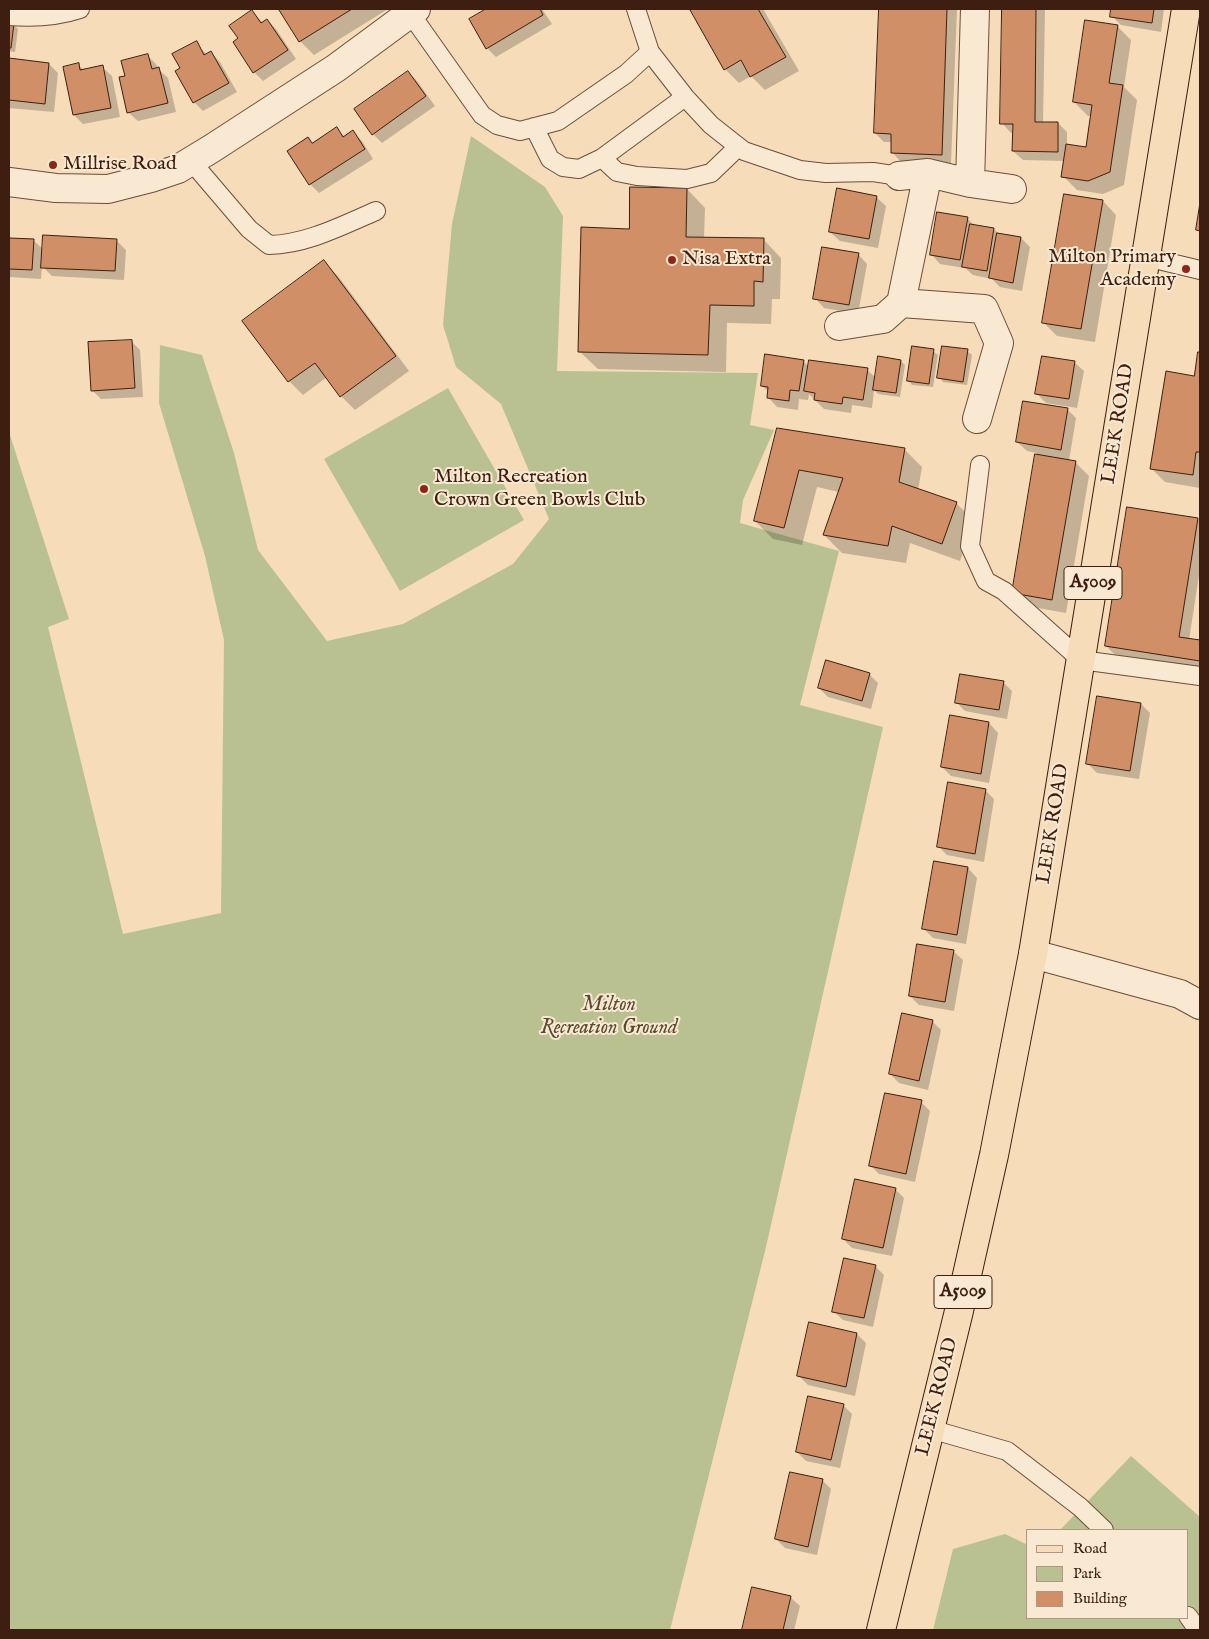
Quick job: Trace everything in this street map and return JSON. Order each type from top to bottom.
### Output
[{"type":"main road","name":"LEEK ROAD","points":[[881,1630],[994,1155],[1033,954],[1186,9]]},
{"type":"street","points":[[970,183],[975,9]]},
{"type":"street","points":[[9,182],[56,188],[108,189],[178,169],[336,68],[412,10]]},
{"type":"street","points":[[840,326],[883,319],[901,303],[928,174]]},
{"type":"street","points":[[899,176],[928,174],[1012,189]]},
{"type":"street","points":[[901,303],[984,309],[1000,342],[977,419]]},
{"type":"street","points":[[1033,954],[1180,994],[1200,1005]]},
{"type":"lane","points":[[9,16],[28,18],[50,17],[80,9]]},
{"type":"lane","points":[[636,9],[650,52],[685,97],[711,126],[738,147],[760,157],[800,170],[826,173],[873,172],[899,176]]},
{"type":"lane","points":[[412,10],[482,115],[497,126],[520,131],[558,121],[626,74],[650,52]]},
{"type":"lane","points":[[534,127],[550,159],[563,167],[579,169],[602,158],[685,97]]},
{"type":"lane","points":[[602,158],[617,172],[637,176],[687,179],[711,174],[738,147]]},
{"type":"lane","points":[[191,161],[249,229],[269,246],[288,244],[318,236],[376,211]]},
{"type":"lane","points":[[1146,257],[1200,270]]},
{"type":"lane","points":[[980,466],[970,546],[986,581],[1004,591],[1081,660],[1200,676]]},
{"type":"lane","points":[[930,1429],[1007,1451],[1080,1507],[1103,1529]]},
{"type":"lane","points":[[1189,1617],[1198,1630]]},
{"type":"green space","name":"Milton Recreation Ground","points":[[471,136],[545,187],[563,216],[557,371],[758,373],[750,425],[774,430],[743,500],[740,523],[839,551],[800,705],[883,727],[766,1247],[670,1630],[9,1630],[9,432],[69,619],[48,627],[123,934],[221,913],[224,640],[205,556],[159,403],[160,345],[202,355],[234,453],[258,550],[327,641],[403,624],[513,564],[549,519],[501,404],[456,367],[443,325],[452,224]]},
{"type":"green space","name":"Milton Recreation Crown Green Bowls Club","points":[[448,388],[524,520],[400,591],[324,459]]},
{"type":"green space","points":[[1131,1456],[1200,1517],[1200,1630],[933,1630],[953,1549],[1005,1534],[1026,1544],[1026,1619],[1189,1619],[1189,1529],[1061,1529]]},
{"type":"building","points":[[352,9],[299,42],[279,10]]},
{"type":"building","points":[[486,9],[540,9],[543,15],[486,49],[469,19]]},
{"type":"building","points":[[758,9],[786,57],[750,77],[741,60],[724,70],[690,10]]},
{"type":"building","points":[[879,9],[947,9],[942,155],[891,153],[891,134],[874,133]]},
{"type":"building","points":[[1002,9],[1036,9],[1035,122],[1058,122],[1058,152],[1012,151],[1013,124],[1000,124]]},
{"type":"building","points":[[1111,9],[1154,9],[1152,23],[1110,17]]},
{"type":"building","points":[[252,10],[261,23],[267,19],[288,50],[253,73],[233,42],[238,38],[229,26]]},
{"type":"building","points":[[1085,20],[1118,25],[1109,83],[1123,85],[1110,172],[1088,181],[1061,177],[1066,144],[1086,147],[1092,105],[1073,102]]},
{"type":"building","points":[[9,22],[14,23],[11,48],[9,48]]},
{"type":"building","points":[[197,41],[204,55],[211,51],[229,83],[193,103],[175,71],[180,68],[172,54]]},
{"type":"building","points":[[148,54],[152,69],[159,67],[168,103],[127,113],[119,77],[125,76],[121,61]]},
{"type":"building","points":[[9,58],[49,63],[45,104],[9,100]]},
{"type":"building","points":[[79,63],[80,70],[103,65],[111,108],[73,115],[63,67]]},
{"type":"building","points":[[408,71],[426,96],[372,135],[354,109]]},
{"type":"building","points":[[337,127],[343,137],[353,130],[365,149],[309,185],[287,151],[308,137],[312,143]]},
{"type":"building","name":"Nisa Extra","points":[[630,187],[687,188],[686,237],[764,238],[763,282],[754,281],[754,306],[710,305],[708,355],[578,352],[581,227],[629,229]]},
{"type":"building","points":[[837,188],[877,196],[869,239],[829,232]]},
{"type":"building","points":[[1064,194],[1103,200],[1081,329],[1042,323]]},
{"type":"building","points":[[1200,203],[1200,231],[1196,230]]},
{"type":"building","points":[[937,212],[968,217],[960,260],[930,255]]},
{"type":"building","points":[[970,224],[994,228],[987,271],[962,267]]},
{"type":"building","points":[[997,233],[1021,237],[1013,283],[989,278]]},
{"type":"building","points":[[43,235],[117,239],[115,271],[41,268]]},
{"type":"building","points":[[9,238],[34,239],[32,270],[9,269]]},
{"type":"building","points":[[822,247],[859,253],[849,305],[813,299]]},
{"type":"building","points":[[324,260],[396,356],[340,397],[315,363],[288,382],[242,321]]},
{"type":"building","points":[[132,340],[135,388],[91,391],[88,342]]},
{"type":"building","points":[[912,346],[934,349],[929,384],[907,381]]},
{"type":"building","points":[[942,346],[968,349],[963,382],[937,378]]},
{"type":"building","points":[[1198,352],[1200,352],[1200,452],[1196,452],[1193,475],[1150,469],[1166,371],[1194,376]]},
{"type":"building","points":[[765,354],[804,360],[799,391],[790,390],[789,401],[767,398],[768,387],[761,386]]},
{"type":"building","points":[[878,356],[901,360],[896,393],[873,390]]},
{"type":"building","points":[[1042,356],[1075,361],[1069,399],[1035,394]]},
{"type":"building","points":[[809,360],[868,368],[863,400],[843,397],[842,404],[814,400],[815,393],[804,391]]},
{"type":"building","points":[[1023,401],[1068,408],[1061,450],[1016,442]]},
{"type":"building","points":[[777,428],[905,448],[899,482],[957,502],[942,544],[892,526],[888,546],[823,535],[843,478],[799,470],[784,528],[754,521]]},
{"type":"building","points":[[1035,454],[1076,461],[1052,600],[1012,593]]},
{"type":"building","points":[[1127,507],[1198,518],[1179,637],[1200,640],[1200,661],[1105,646]]},
{"type":"building","points":[[826,660],[870,673],[862,701],[818,688]]},
{"type":"building","points":[[960,674],[1004,681],[999,710],[955,703]]},
{"type":"building","points":[[1097,696],[1141,703],[1130,771],[1086,764]]},
{"type":"building","points":[[950,715],[989,722],[981,774],[941,767]]},
{"type":"building","points":[[948,782],[986,789],[975,854],[937,847]]},
{"type":"building","points":[[934,861],[968,867],[957,935],[922,929]]},
{"type":"building","points":[[917,944],[954,950],[945,1002],[909,996]]},
{"type":"building","points":[[902,1013],[933,1020],[919,1081],[889,1074]]},
{"type":"building","points":[[885,1093],[922,1100],[906,1174],[869,1166]]},
{"type":"building","points":[[855,1179],[896,1188],[883,1248],[842,1239]]},
{"type":"building","points":[[844,1258],[876,1265],[864,1318],[832,1312]]},
{"type":"building","points":[[809,1322],[857,1333],[846,1387],[797,1376]]},
{"type":"building","points":[[808,1396],[844,1404],[831,1460],[796,1452]]},
{"type":"building","points":[[790,1472],[823,1479],[808,1547],[775,1539]]},
{"type":"building","points":[[752,1587],[791,1596],[783,1630],[742,1630]]},
{"type":"place","name":"Millrise Road","points":[[53,165]]},
{"type":"place","name":"Nisa Extra","points":[[672,260]]},
{"type":"place","name":"Milton Primary Academy","points":[[1186,269]]},
{"type":"place","name":"Milton Recreation Crown Green Bowls Club","points":[[424,489]]}]
